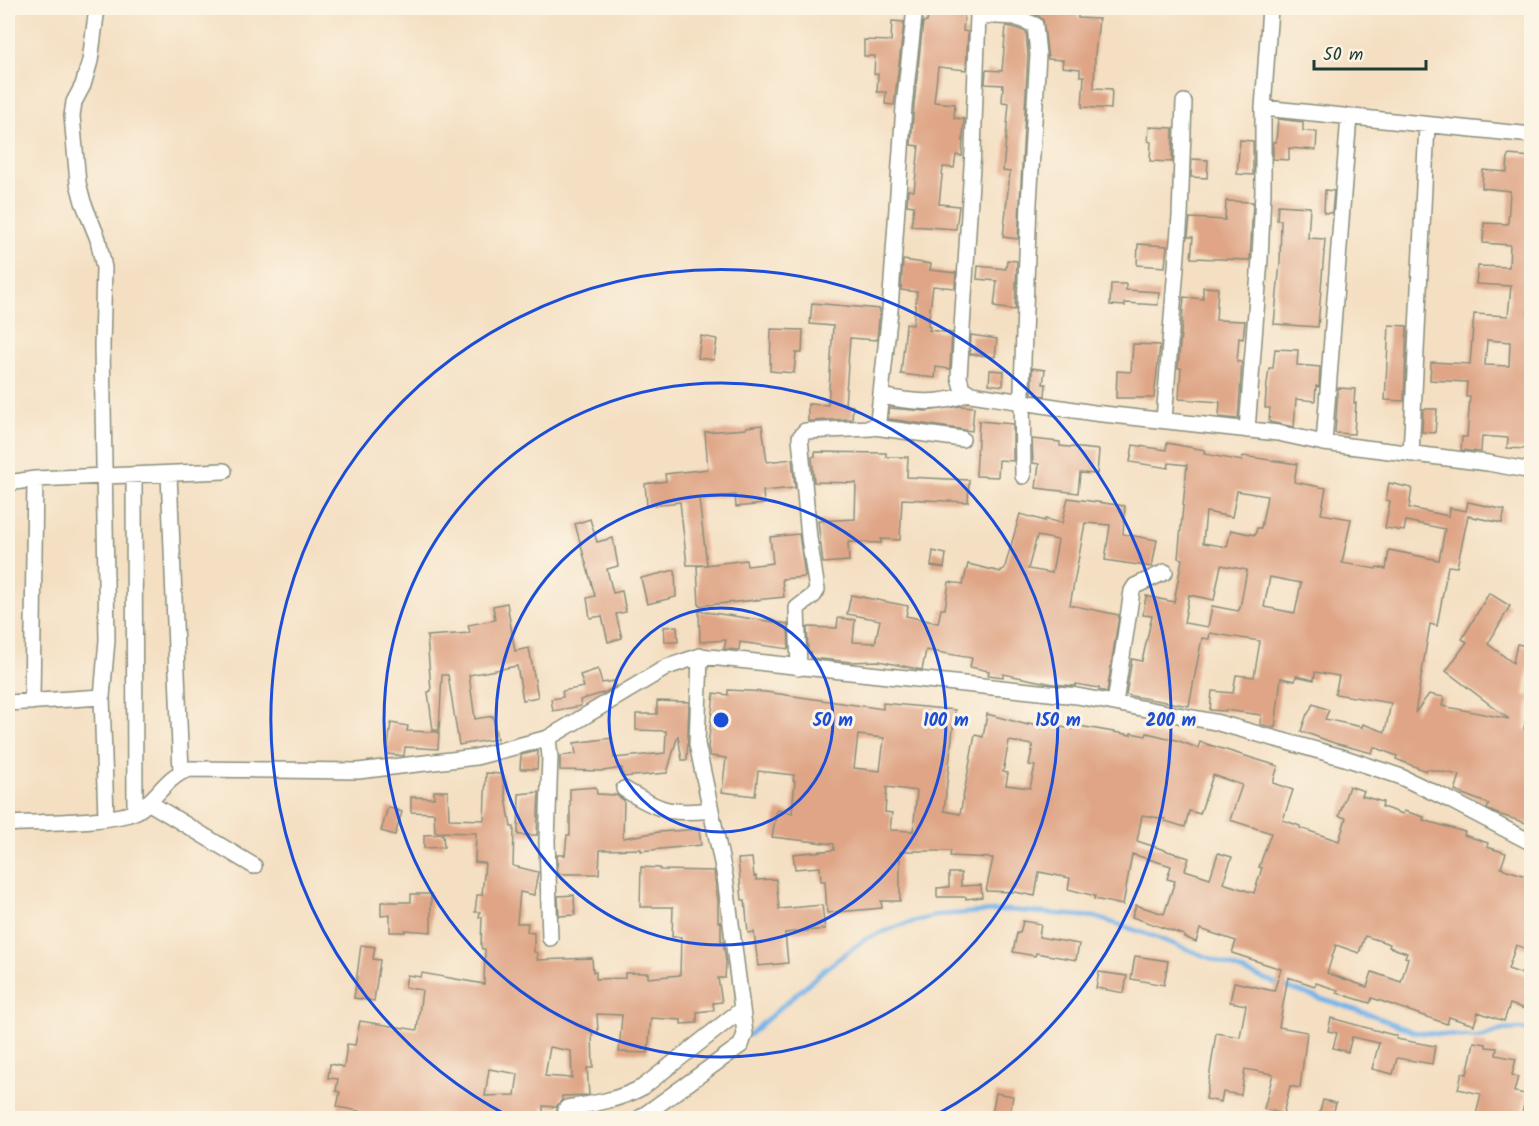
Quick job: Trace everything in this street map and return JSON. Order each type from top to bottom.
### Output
[{"type":"street","points":[[97,8],[90,61],[83,85],[74,102],[72,116],[78,183],[98,239],[104,268],[102,346],[106,640],[102,697],[106,817]]},
{"type":"street","points":[[874,427],[878,421],[890,310],[904,106],[915,8]]},
{"type":"street","points":[[1247,430],[1263,192],[1263,108],[1270,8]]},
{"type":"street","points":[[968,393],[962,388],[959,377],[973,150],[978,15],[1015,17],[1035,25],[1038,55],[1029,203],[1022,402],[1023,476]]},
{"type":"street","points":[[1164,420],[1180,216],[1184,102]]},
{"type":"street","points":[[1263,108],[1532,135]]},
{"type":"street","points":[[1324,443],[1349,116]]},
{"type":"street","points":[[1411,454],[1427,125]]},
{"type":"street","points":[[881,396],[906,401],[944,401],[968,393],[1022,402],[1278,433],[1324,443],[1488,462],[1532,471]]},
{"type":"street","points":[[799,668],[797,609],[817,590],[809,538],[801,435],[805,431],[874,427],[962,439]]},
{"type":"street","points":[[8,483],[35,479],[224,471]]},
{"type":"street","points":[[169,474],[181,772]]},
{"type":"street","points":[[134,475],[135,812]]},
{"type":"street","points":[[32,702],[35,479]]},
{"type":"street","points":[[1114,703],[1132,591],[1135,586],[1165,572]]},
{"type":"street","points":[[640,1119],[741,1045],[745,1034],[725,877],[697,744],[700,656]]},
{"type":"street","points":[[8,824],[106,817],[135,812],[181,772],[195,769],[358,771],[476,757],[548,738],[667,667],[700,656],[1077,696],[1215,722],[1356,761],[1399,776],[1427,788],[1532,843]]},
{"type":"street","points":[[8,703],[102,697]]},
{"type":"street","points":[[548,738],[550,757],[547,841],[550,938]]},
{"type":"street","points":[[624,789],[663,810],[687,813],[711,810]]},
{"type":"street","points":[[148,802],[254,866]]},
{"type":"street","points":[[565,1114],[643,1087],[742,1012]]},
{"type":"building","points":[[929,8],[965,8],[963,31],[968,32],[966,70],[938,67],[934,102],[955,104],[954,118],[964,119],[962,156],[956,155],[954,168],[943,167],[939,204],[959,206],[956,229],[911,226],[914,206],[907,205],[908,190],[914,191],[919,146],[911,145],[914,105],[923,22],[927,22]]},
{"type":"building","points":[[1017,8],[1078,8],[1078,18],[1099,19],[1094,88],[1112,89],[1111,109],[1082,107],[1084,76],[1080,76],[1080,69],[1062,67],[1063,60],[1048,59],[1043,20],[1039,16]]},
{"type":"building","points":[[892,21],[904,22],[894,105],[885,104],[886,92],[877,92],[878,74],[874,74],[875,56],[864,56],[864,40],[891,41]]},
{"type":"building","points":[[1006,26],[1026,32],[1028,55],[1018,239],[1003,237],[1010,172],[1003,171],[1009,103],[1002,102],[1003,85],[985,84],[986,70],[1002,71]]},
{"type":"building","points":[[1278,119],[1303,122],[1303,131],[1317,132],[1316,150],[1289,148],[1289,160],[1273,159],[1273,142],[1276,142]]},
{"type":"building","points":[[1149,127],[1173,128],[1172,162],[1150,161]]},
{"type":"building","points":[[1240,140],[1253,141],[1253,175],[1237,174]]},
{"type":"building","points":[[1508,155],[1532,157],[1532,281],[1528,314],[1532,314],[1532,395],[1530,395],[1528,420],[1532,420],[1532,444],[1526,444],[1526,449],[1507,448],[1508,438],[1482,436],[1481,452],[1461,450],[1462,437],[1467,437],[1470,397],[1466,397],[1467,382],[1430,380],[1431,362],[1470,364],[1474,314],[1508,316],[1511,286],[1476,284],[1478,266],[1509,267],[1510,245],[1483,243],[1484,223],[1508,224],[1510,191],[1482,188],[1483,170],[1507,172]],"holes":[[[1487,340],[1510,342],[1509,366],[1485,365]]]},
{"type":"building","points":[[1192,159],[1208,160],[1207,178],[1191,177]]},
{"type":"building","points":[[1325,190],[1334,191],[1332,213],[1324,213]]},
{"type":"building","points":[[1226,201],[1253,202],[1250,260],[1191,258],[1193,237],[1188,237],[1190,218],[1225,220]]},
{"type":"building","points":[[1278,205],[1310,207],[1308,238],[1325,239],[1318,327],[1274,324],[1280,263],[1281,220],[1277,220]]},
{"type":"building","points":[[1138,244],[1167,246],[1165,267],[1137,265]]},
{"type":"building","points":[[903,260],[931,264],[930,270],[956,273],[955,288],[933,286],[929,330],[952,333],[950,369],[936,367],[935,378],[901,374],[906,324],[913,325],[917,292],[901,290]]},
{"type":"building","points":[[1007,260],[1017,261],[1015,310],[994,307],[997,281],[977,279],[978,266],[1006,269]]},
{"type":"building","points":[[1111,284],[1126,284],[1126,290],[1159,292],[1158,305],[1125,303],[1125,306],[1110,305]]},
{"type":"building","points":[[1203,287],[1218,288],[1216,320],[1245,321],[1243,339],[1239,338],[1237,362],[1242,362],[1238,419],[1219,417],[1220,402],[1179,399],[1181,368],[1178,368],[1184,297],[1203,299]]},
{"type":"building","points":[[812,303],[880,309],[877,340],[850,338],[845,405],[853,406],[852,419],[808,421],[808,404],[828,405],[833,326],[810,324]]},
{"type":"building","points":[[1389,325],[1407,326],[1404,401],[1385,400]]},
{"type":"building","points":[[771,329],[803,330],[802,353],[796,353],[794,373],[770,371]]},
{"type":"building","points":[[971,335],[997,339],[995,357],[970,354]]},
{"type":"building","points":[[701,336],[717,339],[714,360],[698,358]]},
{"type":"building","points":[[1133,344],[1160,345],[1154,398],[1116,398],[1117,371],[1131,372]]},
{"type":"building","points":[[1275,349],[1298,350],[1297,365],[1320,367],[1319,387],[1316,386],[1315,401],[1296,399],[1294,427],[1269,422],[1270,408],[1265,408],[1269,368],[1273,368]]},
{"type":"building","points":[[1032,368],[1045,370],[1043,384],[1046,384],[1045,396],[1032,394]]},
{"type":"building","points":[[990,370],[1004,371],[1003,386],[989,384]]},
{"type":"building","points":[[1338,388],[1355,389],[1354,434],[1335,433]]},
{"type":"building","points":[[961,406],[974,407],[972,431],[888,419],[889,408],[926,411]]},
{"type":"building","points":[[1423,409],[1437,409],[1435,433],[1422,432]]},
{"type":"building","points":[[979,421],[1013,424],[1013,461],[999,460],[998,477],[976,476]]},
{"type":"building","points":[[762,425],[767,462],[792,459],[795,488],[763,491],[764,504],[736,507],[735,495],[699,499],[707,565],[687,565],[680,502],[647,506],[645,484],[666,481],[665,474],[708,469],[705,432],[746,429],[746,427]]},
{"type":"building","points":[[1032,439],[1060,442],[1060,446],[1099,450],[1097,474],[1080,473],[1078,493],[1036,488],[1039,464],[1033,463]]},
{"type":"building","points":[[1167,443],[1205,450],[1204,454],[1242,461],[1243,456],[1297,464],[1294,482],[1326,488],[1321,514],[1351,519],[1342,563],[1386,569],[1389,550],[1439,560],[1445,529],[1406,521],[1404,531],[1385,528],[1390,501],[1386,500],[1389,483],[1412,488],[1409,508],[1449,516],[1450,508],[1466,511],[1468,502],[1505,510],[1502,523],[1468,516],[1457,567],[1448,566],[1437,626],[1430,624],[1415,713],[1429,694],[1444,697],[1442,706],[1509,719],[1446,671],[1467,642],[1462,639],[1489,593],[1510,606],[1488,644],[1513,663],[1517,644],[1531,647],[1524,695],[1530,697],[1524,729],[1532,731],[1532,825],[1495,813],[1487,809],[1489,804],[1455,791],[1460,775],[1427,769],[1426,771],[1374,747],[1372,753],[1301,731],[1313,704],[1329,710],[1325,719],[1362,727],[1363,724],[1385,732],[1391,703],[1335,694],[1339,676],[1315,672],[1314,680],[1296,676],[1295,681],[1281,678],[1275,728],[1260,724],[1261,715],[1210,710],[1212,691],[1233,693],[1236,675],[1254,677],[1260,641],[1210,633],[1209,639],[1202,638],[1189,706],[1126,695],[1132,659],[1142,661],[1152,616],[1143,615],[1146,596],[1174,602],[1182,559],[1178,558],[1187,465],[1169,463],[1168,468],[1130,462],[1133,445],[1166,450]],"holes":[[[1237,491],[1267,496],[1261,528],[1257,528],[1255,535],[1231,530],[1227,547],[1203,543],[1206,512],[1232,517]],[[1221,565],[1247,570],[1238,611],[1212,606],[1208,627],[1184,623],[1189,595],[1214,600]],[[1270,577],[1301,583],[1295,613],[1264,607]]]},
{"type":"building","points":[[815,452],[886,453],[886,457],[908,457],[907,477],[969,480],[968,502],[902,499],[900,540],[881,539],[881,543],[848,542],[849,561],[823,563],[818,521],[855,519],[856,483],[814,482],[812,457],[815,456]]},
{"type":"building","points":[[1068,498],[1125,506],[1123,534],[1157,540],[1152,567],[1105,560],[1110,525],[1085,523],[1070,605],[1119,615],[1107,692],[1099,688],[1076,684],[1075,686],[1053,684],[1003,674],[1003,677],[988,675],[989,671],[970,667],[972,658],[926,650],[922,670],[879,661],[851,662],[811,658],[811,652],[808,652],[807,627],[837,628],[838,618],[855,620],[853,642],[875,643],[880,620],[847,614],[851,595],[908,606],[906,616],[938,623],[941,609],[945,609],[949,582],[963,584],[968,564],[1001,572],[1004,570],[1020,514],[1062,523]],"holes":[[[1037,536],[1058,540],[1052,573],[1028,569]]]},
{"type":"building","points":[[590,519],[597,542],[613,538],[618,566],[607,569],[613,593],[622,591],[626,612],[616,614],[622,638],[608,642],[602,616],[590,618],[587,598],[595,596],[575,524]]},
{"type":"building","points":[[799,534],[805,577],[782,579],[784,597],[699,606],[697,566],[746,560],[747,566],[773,563],[770,537]]},
{"type":"building","points":[[933,551],[946,554],[944,568],[931,566]]},
{"type":"building","points":[[675,570],[676,597],[647,604],[641,578]]},
{"type":"building","points":[[507,603],[515,651],[529,648],[538,697],[523,700],[517,666],[469,675],[475,719],[493,716],[497,739],[459,745],[448,675],[442,675],[439,730],[433,730],[428,692],[431,691],[427,636],[470,633],[468,625],[495,620],[493,606]]},
{"type":"building","points":[[699,611],[788,624],[789,649],[740,642],[739,650],[724,649],[726,640],[700,642]]},
{"type":"building","points":[[677,626],[678,642],[665,642],[664,627]]},
{"type":"building","points":[[598,669],[602,683],[614,681],[616,686],[606,692],[580,700],[581,706],[553,711],[551,699],[563,697],[562,691],[584,687],[580,675]]},
{"type":"building","points":[[728,690],[766,692],[883,709],[883,703],[955,710],[944,811],[960,814],[975,735],[983,737],[987,714],[1028,725],[1028,723],[1042,726],[1043,724],[1073,729],[1073,725],[1131,735],[1131,733],[1146,736],[1147,733],[1198,748],[1200,742],[1278,766],[1273,783],[1293,790],[1283,820],[1339,841],[1346,818],[1339,816],[1349,786],[1364,791],[1362,796],[1383,802],[1382,807],[1403,814],[1404,811],[1424,817],[1423,820],[1465,832],[1464,835],[1488,843],[1487,847],[1506,853],[1501,868],[1532,878],[1532,951],[1516,945],[1508,969],[1532,977],[1532,991],[1525,1009],[1510,1004],[1504,1021],[1478,1012],[1474,1025],[1449,1017],[1447,1024],[1372,998],[1370,1003],[1337,993],[1338,990],[1316,983],[1315,986],[1288,977],[1279,1027],[1307,1032],[1300,1088],[1290,1086],[1283,1114],[1264,1109],[1273,1074],[1245,1069],[1241,1095],[1223,1092],[1221,1102],[1206,1099],[1216,1033],[1240,1037],[1246,1005],[1230,1002],[1234,982],[1274,991],[1281,969],[1232,953],[1236,941],[1200,929],[1196,942],[1184,935],[1132,917],[1136,905],[1164,914],[1175,881],[1167,879],[1171,866],[1132,854],[1123,905],[1094,899],[1095,896],[1068,889],[1070,878],[1039,872],[1035,896],[1015,892],[986,891],[993,858],[950,856],[951,851],[903,851],[900,852],[900,901],[881,901],[882,908],[827,913],[825,881],[821,881],[820,867],[795,869],[793,854],[834,850],[834,844],[772,837],[777,810],[792,813],[794,775],[758,771],[755,796],[722,792],[726,758],[710,756],[708,747],[714,693],[728,695]],"holes":[[[858,735],[884,738],[880,771],[854,768]],[[1009,741],[1033,745],[1029,765],[1035,766],[1030,788],[1006,785],[1008,773],[1003,772]],[[1213,775],[1242,785],[1230,820],[1271,833],[1259,867],[1262,868],[1254,893],[1223,883],[1232,857],[1218,853],[1210,878],[1185,870],[1189,858],[1137,841],[1142,815],[1165,819],[1165,821],[1185,827],[1189,811],[1200,814]],[[887,787],[917,791],[913,831],[890,830],[892,813],[885,812]],[[1365,936],[1390,944],[1389,947],[1407,953],[1405,957],[1408,958],[1401,982],[1372,972],[1367,987],[1327,973],[1336,945],[1359,953]]]},
{"type":"building","points":[[657,701],[689,702],[687,760],[682,760],[678,735],[667,773],[623,777],[622,768],[603,771],[560,770],[560,756],[576,754],[574,743],[612,738],[614,758],[665,753],[666,731],[636,730],[636,714],[657,714]]},
{"type":"building","points":[[391,723],[408,726],[407,731],[439,732],[438,749],[405,747],[404,756],[387,754]]},
{"type":"building","points":[[538,751],[537,769],[520,769],[521,755]]},
{"type":"building","points":[[486,773],[502,774],[511,827],[514,827],[513,866],[538,872],[534,895],[520,892],[517,923],[528,923],[527,932],[534,933],[534,952],[538,953],[537,960],[592,958],[596,979],[625,978],[625,973],[648,973],[648,978],[680,975],[681,937],[672,937],[673,907],[640,907],[641,867],[660,868],[660,870],[714,871],[718,922],[721,922],[721,941],[723,941],[726,963],[725,978],[718,978],[722,1002],[713,1003],[714,1010],[697,1012],[697,1023],[681,1024],[681,1020],[651,1018],[648,1053],[619,1052],[622,1015],[597,1014],[598,1032],[592,1032],[593,1068],[587,1068],[589,1095],[562,1096],[562,1100],[556,1107],[543,1106],[543,1119],[358,1119],[359,1111],[337,1107],[340,1092],[336,1091],[338,1079],[328,1078],[330,1064],[344,1067],[347,1044],[355,1045],[360,1021],[417,1030],[422,990],[405,987],[407,975],[421,977],[422,973],[484,984],[485,949],[482,949],[481,945],[482,917],[479,917],[480,912],[475,912],[477,895],[482,895],[485,863],[475,862],[476,833],[435,832],[434,813],[411,812],[411,797],[434,798],[434,791],[448,791],[449,819],[484,820]],"holes":[[[550,1047],[571,1051],[572,1078],[545,1076]],[[489,1069],[518,1074],[515,1095],[485,1096]]]},
{"type":"building","points":[[596,787],[597,794],[616,795],[624,800],[623,838],[699,829],[701,845],[641,851],[641,849],[600,850],[599,874],[558,874],[557,855],[565,855],[567,835],[570,835],[570,789]]},
{"type":"building","points":[[539,792],[537,835],[518,835],[519,794]]},
{"type":"building","points":[[388,807],[402,812],[395,835],[381,831]]},
{"type":"building","points":[[443,834],[444,847],[424,848],[424,835]]},
{"type":"building","points":[[752,858],[756,880],[776,879],[779,909],[822,905],[825,929],[785,933],[788,963],[758,966],[754,932],[748,933],[738,859]]},
{"type":"building","points":[[949,873],[961,873],[961,886],[981,885],[982,897],[966,899],[966,897],[937,897],[937,888],[949,887]]},
{"type":"building","points":[[411,894],[431,894],[431,932],[405,930],[405,932],[390,932],[390,915],[381,916],[381,902],[411,902]]},
{"type":"building","points":[[574,895],[575,915],[559,916],[558,896]]},
{"type":"building","points":[[1023,921],[1041,924],[1039,937],[1079,944],[1076,960],[1036,953],[1035,956],[1013,952],[1017,933],[1020,933]]},
{"type":"building","points":[[361,945],[375,947],[373,959],[380,960],[374,1001],[354,998]]},
{"type":"building","points":[[1135,956],[1168,961],[1164,985],[1131,979]]},
{"type":"building","points":[[1099,972],[1127,976],[1124,993],[1096,988]]},
{"type":"building","points":[[1331,1018],[1397,1036],[1396,1039],[1435,1046],[1432,1064],[1397,1058],[1393,1074],[1372,1069],[1379,1043],[1352,1037],[1348,1052],[1333,1048],[1337,1033],[1328,1031]]},
{"type":"building","points":[[1474,1042],[1486,1044],[1486,1047],[1497,1048],[1496,1055],[1516,1059],[1512,1075],[1518,1077],[1514,1092],[1526,1094],[1521,1119],[1475,1119],[1481,1094],[1458,1089],[1462,1073],[1467,1074]]},
{"type":"building","points":[[996,1093],[1013,1096],[1009,1119],[991,1119]]},
{"type":"building","points":[[1323,1100],[1336,1103],[1332,1119],[1318,1119]]},
{"type":"waterway","points":[[749,1035],[825,969],[865,939],[901,925],[939,915],[1007,910],[1095,917],[1153,936],[1284,987],[1375,1016],[1414,1032],[1480,1038],[1503,1030],[1532,1031]]},
{"type":"waterway","points":[[621,1118],[639,1114]]}]
